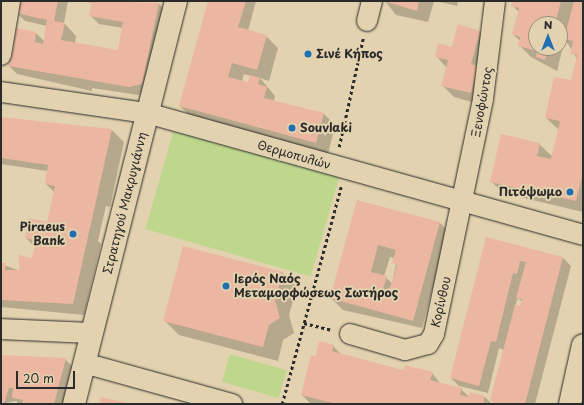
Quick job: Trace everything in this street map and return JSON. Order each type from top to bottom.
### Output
[{"type":"main road","name":"Στρατηγού Μακρυγιάννη","points":[[74,404],[176,1]]},
{"type":"main road","points":[[570,404],[583,346]]},
{"type":"street","points":[[1,55],[10,1]]},
{"type":"street","points":[[367,21],[372,1]]},
{"type":"street","name":"Ξενοφώντος","points":[[464,203],[487,75],[494,1]]},
{"type":"street","name":"Θερμοπυλών","points":[[1,92],[147,113],[583,236]]},
{"type":"street","name":"Κορίνθου","points":[[350,334],[405,350],[428,344],[434,334],[464,203]]},
{"type":"street","points":[[1,329],[92,333]]},
{"type":"street","points":[[84,363],[232,404]]},
{"type":"path","points":[[282,404],[304,323],[340,168],[367,21]]},
{"type":"path","points":[[304,323],[350,334]]},
{"type":"green space","points":[[174,129],[339,176],[311,276],[145,229]]},
{"type":"green space","points":[[230,354],[287,370],[279,398],[222,382]]},
{"type":"building","points":[[18,1],[58,1],[54,21],[65,23],[61,40],[118,50],[123,22],[89,16],[92,1],[159,3],[142,84],[129,87],[8,66],[15,28],[36,32],[35,42],[43,44],[47,20],[16,13]]},
{"type":"building","points":[[208,1],[246,1],[238,27],[267,35],[257,70],[232,63],[228,77],[248,82],[250,75],[260,78],[258,84],[267,87],[264,98],[324,113],[316,143],[179,106]]},
{"type":"building","points":[[384,1],[419,1],[417,11]]},
{"type":"building","points":[[513,1],[561,1],[557,16],[528,16],[528,49],[518,46],[520,37],[512,34],[519,8],[511,6]]},
{"type":"building","points":[[574,1],[583,1],[583,173],[576,201],[490,182],[501,134],[540,143],[537,156],[551,159],[560,121],[545,118],[554,77],[571,80],[577,55],[570,54],[573,41],[568,40],[568,24]]},
{"type":"building","points":[[458,24],[480,31],[471,64],[478,66],[471,93],[441,86],[448,60],[435,57],[438,43],[452,47]]},
{"type":"building","points":[[536,56],[546,56],[545,60]]},
{"type":"building","points":[[1,117],[112,129],[73,304],[1,300],[1,263],[6,263],[5,270],[20,270],[18,255],[32,258],[36,241],[25,238],[29,218],[47,222],[55,186],[45,184],[48,165],[1,158]]},
{"type":"building","points":[[357,200],[440,222],[413,321],[330,298]],"holes":[[[378,245],[396,250],[392,263],[397,265],[389,291],[383,289],[387,276],[371,272]]]},
{"type":"building","points":[[486,237],[563,257],[525,404],[494,404],[490,400],[515,305],[520,306],[522,299],[516,298],[526,262],[520,261],[517,274],[513,273],[496,342],[491,341],[479,386],[450,378]]},
{"type":"building","name":"Ιερός Ναός Μεταμορφώσεως Σωτήρος","points":[[183,246],[283,272],[275,300],[280,318],[269,325],[263,347],[163,321]]},
{"type":"building","points":[[319,341],[334,345],[332,351],[403,370],[405,365],[433,372],[430,380],[462,388],[460,395],[468,397],[470,392],[485,396],[483,404],[336,404],[301,395],[311,355],[316,356]]},
{"type":"building","points":[[1,355],[66,358],[54,404],[22,404],[23,400],[12,398],[13,388],[9,388],[4,404],[1,404]]},
{"type":"building","points":[[101,397],[127,403],[127,404],[99,404]]},
{"type":"place","name":"Σινέ Κήπος","points":[[308,54]]},
{"type":"place","name":"Souvlaki","points":[[292,128]]},
{"type":"place","name":"Πιτόψωμο","points":[[570,192]]},
{"type":"place","name":"Piraeus Bank","points":[[73,234]]},
{"type":"place","name":"Ιερός Ναός Μεταμορφώσεως Σωτήρος","points":[[226,286]]}]
